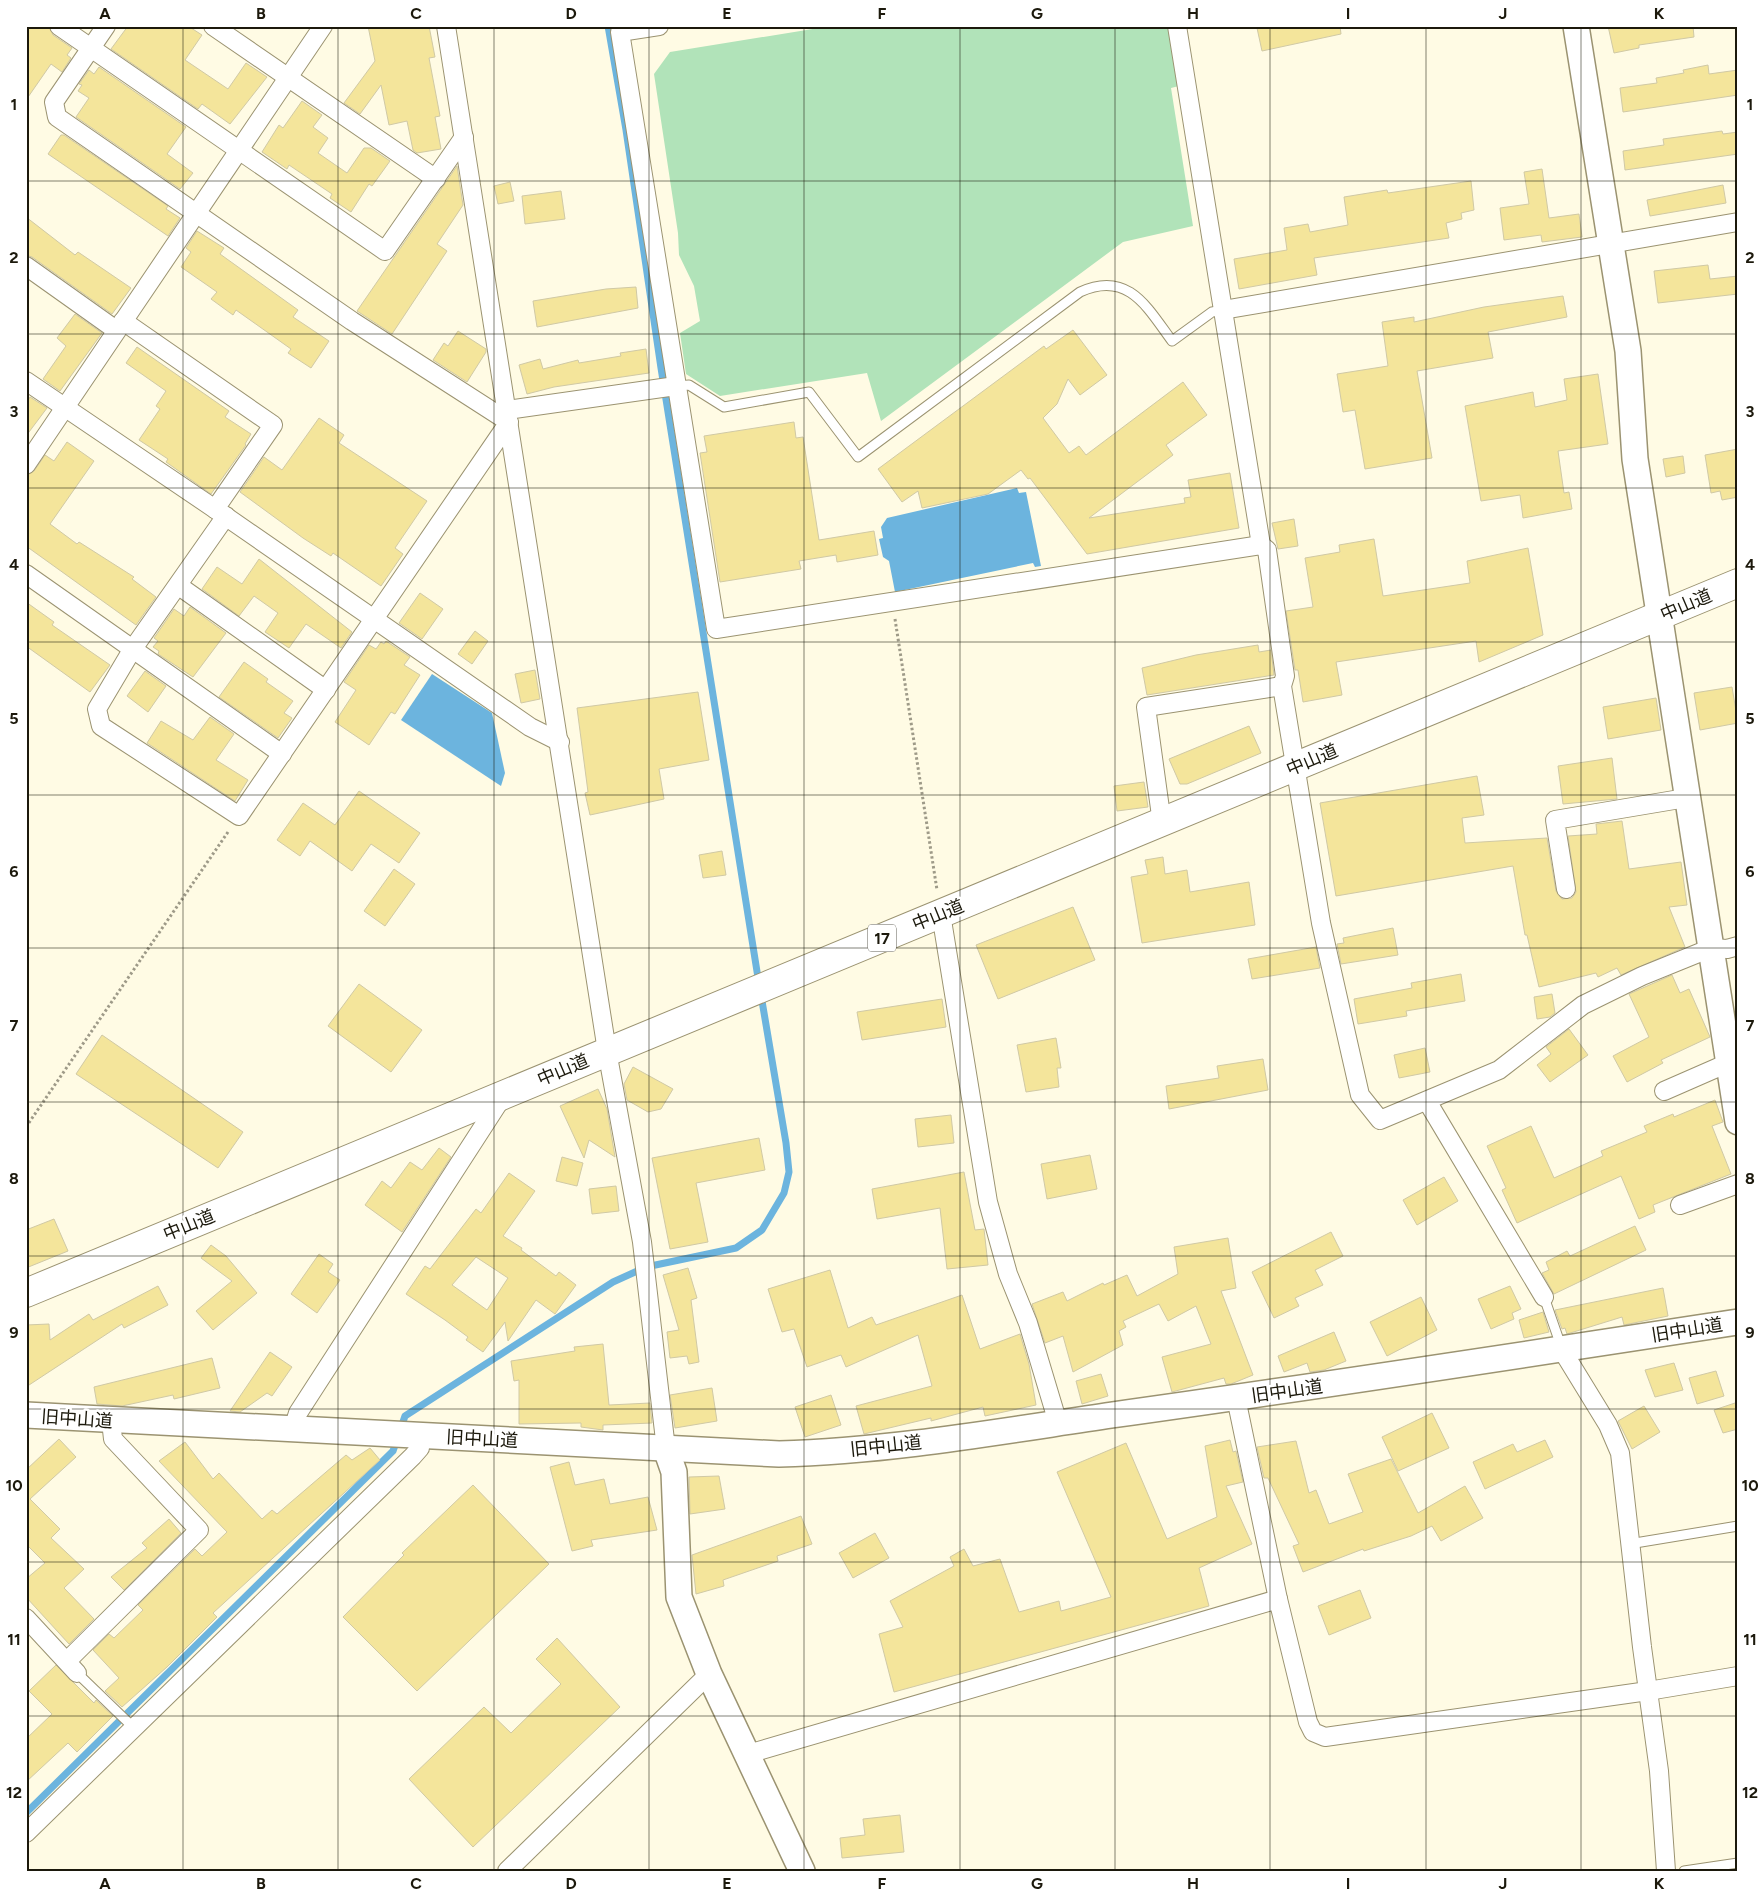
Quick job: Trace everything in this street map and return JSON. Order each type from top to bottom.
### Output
[{"type":"highway","name":"中山道","points":[[26,1292],[1738,583]]},
{"type":"main road","points":[[1576,26],[1628,351],[1635,459],[1686,798],[1711,948],[1730,1029],[1728,1063],[1737,1116]]},
{"type":"main road","name":"旧中山道","points":[[26,1415],[666,1449],[779,1454],[817,1453],[926,1442],[1236,1398],[1738,1322]]},
{"type":"main road","points":[[666,1449],[674,1472],[679,1597],[709,1674],[802,1871]]},
{"type":"street","points":[[60,26],[385,251],[464,137]]},
{"type":"street","points":[[106,26],[54,102],[57,117],[352,321],[508,416],[669,388]]},
{"type":"street","points":[[213,26],[436,179]]},
{"type":"street","points":[[26,465],[323,26]]},
{"type":"street","points":[[446,26],[560,742],[607,1051],[642,1242],[666,1449]]},
{"type":"street","points":[[659,26],[620,32],[669,388],[716,629],[1261,545]]},
{"type":"street","points":[[1177,26],[1261,545],[1267,550],[1285,676],[1282,686],[1321,923],[1360,1096],[1380,1120],[1427,1102],[1499,1070],[1583,1004],[1642,976],[1711,948],[1727,949],[1738,946]]},
{"type":"street","points":[[1223,310],[1738,222]]},
{"type":"street","points":[[26,266],[273,424],[179,586],[132,650],[96,709],[101,726],[239,816],[375,619],[508,416]]},
{"type":"street","points":[[26,381],[221,512],[530,727],[560,742]]},
{"type":"street","points":[[26,574],[282,754]]},
{"type":"street","points":[[179,586],[326,690]]},
{"type":"street","points":[[1162,823],[1146,707],[1282,686]]},
{"type":"street","points":[[1566,889],[1555,820],[1686,798]]},
{"type":"street","points":[[941,914],[988,1202],[1008,1274],[1028,1323],[1058,1423]]},
{"type":"street","points":[[1664,1091],[1728,1063]]},
{"type":"street","points":[[293,1429],[298,1413],[503,1096]]},
{"type":"street","points":[[1427,1102],[1544,1297]]},
{"type":"street","points":[[1680,1205],[1738,1184]]},
{"type":"street","points":[[1562,1350],[1608,1425],[1620,1453],[1629,1544],[1659,1772],[1666,1871]]},
{"type":"street","points":[[1236,1398],[1278,1599],[1308,1722],[1313,1732],[1325,1737],[1648,1691],[1738,1676]]},
{"type":"street","points":[[26,1618],[72,1667],[199,1530],[113,1440],[111,1421]]},
{"type":"street","points":[[26,1833],[414,1456],[420,1448],[407,1436]]},
{"type":"street","points":[[748,1754],[1278,1599]]},
{"type":"street","points":[[507,1871],[709,1674]]},
{"type":"lane","points":[[669,388],[689,385],[724,407],[810,392],[858,457],[1080,292],[1094,286],[1107,285],[1132,293],[1143,302],[1172,341],[1212,312],[1223,310]]},
{"type":"lane","points":[[1544,1297],[1562,1350]]},
{"type":"lane","points":[[1629,1544],[1738,1526]]},
{"type":"lane","points":[[72,1667],[134,1728]]},
{"type":"lane","points":[[1684,1871],[1738,1863]]},
{"type":"path","points":[[892,601],[941,914]]},
{"type":"path","points":[[26,1126],[239,816]]},
{"type":"green space","points":[[831,26],[1169,26],[1179,86],[1171,88],[1193,226],[1123,242],[881,421],[867,373],[720,396],[686,374],[680,333],[700,321],[694,286],[679,255],[678,233],[654,74],[670,52]]},
{"type":"water","points":[[1017,488],[1019,493],[1026,492],[1041,566],[1035,567],[1033,563],[895,592],[889,561],[883,557],[879,539],[883,538],[881,527],[887,518]]},
{"type":"water","points":[[432,674],[492,713],[505,773],[501,786],[401,720]]},
{"type":"building","points":[[26,26],[49,26],[53,35],[72,48],[67,55],[71,58],[62,72],[51,64],[26,100]]},
{"type":"building","points":[[128,26],[188,26],[202,35],[185,60],[228,89],[246,63],[267,77],[230,124],[202,104],[198,109],[111,49]]},
{"type":"building","points":[[368,26],[429,26],[435,57],[429,58],[440,116],[435,117],[441,149],[417,153],[413,150],[407,121],[389,125],[381,85],[360,114],[344,103],[375,61]]},
{"type":"building","points":[[1267,26],[1340,26],[1341,34],[1262,51],[1257,28]]},
{"type":"building","points":[[1608,26],[1693,26],[1694,37],[1639,45],[1639,48],[1614,53]]},
{"type":"building","points":[[1708,65],[1709,74],[1738,70],[1738,95],[1623,112],[1620,88],[1657,83],[1656,78],[1684,73],[1683,70]]},
{"type":"building","points":[[99,67],[186,127],[167,154],[193,173],[180,189],[76,117],[89,98],[78,91],[82,85],[79,84],[89,70],[94,74]]},
{"type":"building","points":[[302,101],[322,115],[313,127],[328,138],[318,153],[347,173],[364,148],[371,148],[390,161],[372,186],[369,184],[351,212],[330,198],[332,194],[289,165],[287,169],[262,152],[279,125],[283,128]]},
{"type":"building","points":[[1722,131],[1723,134],[1738,132],[1738,154],[1625,170],[1623,151],[1664,145],[1663,139]]},
{"type":"building","points":[[61,135],[64,135],[168,206],[166,209],[180,218],[168,236],[48,154]]},
{"type":"building","points":[[457,166],[463,205],[437,244],[447,251],[392,334],[357,311]]},
{"type":"building","points":[[1542,169],[1549,218],[1579,214],[1582,237],[1542,242],[1541,235],[1504,240],[1500,208],[1529,204],[1524,172]]},
{"type":"building","points":[[1471,181],[1474,210],[1461,213],[1462,219],[1446,223],[1449,238],[1314,258],[1317,275],[1239,289],[1234,259],[1287,250],[1284,228],[1308,224],[1310,232],[1348,225],[1344,197],[1387,190],[1388,193]]},
{"type":"building","points":[[510,182],[514,201],[498,204],[494,186]]},
{"type":"building","points":[[1723,185],[1726,203],[1650,216],[1647,200]]},
{"type":"building","points":[[561,191],[565,219],[525,224],[522,196]]},
{"type":"building","points":[[26,217],[75,255],[78,252],[131,288],[112,314],[32,257],[26,255]]},
{"type":"building","points":[[197,231],[224,248],[220,254],[298,310],[293,317],[329,341],[311,368],[288,353],[291,349],[236,310],[233,315],[211,299],[217,292],[181,267],[191,252],[186,248]]},
{"type":"building","points":[[1708,265],[1710,279],[1738,276],[1738,294],[1658,303],[1654,271]]},
{"type":"building","points":[[636,287],[638,308],[537,327],[533,301],[606,289]]},
{"type":"building","points":[[1563,296],[1567,317],[1488,332],[1493,358],[1417,371],[1432,458],[1365,469],[1355,410],[1343,412],[1337,374],[1388,366],[1382,322],[1414,317],[1414,322],[1484,307]]},
{"type":"building","points":[[75,314],[102,333],[60,391],[43,379],[66,346],[57,338]]},
{"type":"building","points":[[1073,330],[1107,375],[1080,395],[1068,379],[1057,404],[1043,418],[1069,453],[1079,446],[1086,455],[1183,382],[1207,415],[1166,445],[1173,455],[1089,518],[1185,503],[1184,498],[1191,497],[1188,480],[1230,473],[1239,528],[1087,554],[1030,478],[1028,479],[1021,470],[988,494],[922,508],[918,491],[902,502],[878,469],[1044,346],[1046,349]]},
{"type":"building","points":[[458,331],[486,349],[467,382],[433,360],[444,343],[448,346]]},
{"type":"building","points":[[137,347],[229,411],[225,417],[251,434],[246,445],[211,494],[166,462],[168,459],[139,440],[160,409],[156,406],[166,391],[126,363]]},
{"type":"building","points":[[646,349],[649,373],[554,387],[527,394],[519,365],[540,359],[543,369],[578,360],[579,363],[621,356],[620,353]]},
{"type":"building","points":[[1598,374],[1608,444],[1558,451],[1564,493],[1569,492],[1572,509],[1523,518],[1520,495],[1481,501],[1465,406],[1533,392],[1535,407],[1567,400],[1564,379]]},
{"type":"building","points":[[30,397],[47,408],[26,436],[26,403]]},
{"type":"building","points":[[319,418],[344,435],[339,443],[427,501],[395,548],[403,554],[381,586],[333,553],[331,556],[303,538],[240,492],[264,457],[282,470]]},
{"type":"building","points":[[794,422],[796,438],[803,437],[819,540],[874,531],[878,555],[837,562],[836,555],[799,561],[801,569],[720,582],[700,453],[707,452],[704,436]]},
{"type":"building","points":[[67,442],[94,461],[50,524],[77,544],[79,542],[134,577],[132,579],[156,597],[136,625],[26,546],[26,475],[34,471],[45,455],[54,461]]},
{"type":"building","points":[[1738,449],[1738,497],[1722,500],[1720,491],[1711,493],[1705,455]]},
{"type":"building","points":[[1683,456],[1685,473],[1666,477],[1663,459]]},
{"type":"building","points":[[1294,519],[1298,546],[1278,549],[1272,523]]},
{"type":"building","points":[[1374,539],[1383,596],[1470,583],[1467,561],[1528,548],[1543,635],[1479,662],[1476,641],[1336,662],[1342,695],[1303,702],[1298,670],[1295,670],[1286,611],[1313,607],[1305,558],[1340,552],[1339,545]]},
{"type":"building","points":[[259,559],[352,632],[341,648],[306,624],[289,648],[265,632],[278,613],[254,596],[239,616],[202,589],[217,567],[242,584]]},
{"type":"building","points":[[420,593],[443,609],[422,639],[399,623]]},
{"type":"building","points":[[26,602],[54,622],[52,625],[110,665],[90,692],[26,646]]},
{"type":"building","points":[[190,607],[226,633],[193,677],[158,654],[159,651],[153,647],[158,641],[154,638],[174,609],[184,616]]},
{"type":"building","points":[[475,631],[488,641],[472,664],[458,654]]},
{"type":"building","points":[[386,641],[410,657],[404,665],[420,675],[395,714],[391,712],[369,745],[335,722],[356,690],[344,682],[369,645],[376,649],[381,642],[384,644]]},
{"type":"building","points":[[1258,645],[1259,652],[1271,650],[1274,675],[1147,695],[1142,668],[1196,655]]},
{"type":"building","points":[[244,662],[268,679],[266,682],[293,701],[284,713],[292,718],[278,738],[219,697]]},
{"type":"building","points":[[535,670],[540,699],[521,703],[515,674]]},
{"type":"building","points":[[145,671],[166,686],[148,712],[127,696]]},
{"type":"building","points":[[1732,687],[1738,723],[1700,730],[1694,693]]},
{"type":"building","points":[[698,692],[709,760],[659,769],[664,799],[590,815],[585,793],[588,792],[577,708]]},
{"type":"building","points":[[1656,698],[1661,730],[1608,739],[1603,707]]},
{"type":"building","points":[[210,717],[234,734],[216,760],[248,780],[235,801],[147,743],[161,721],[193,740]]},
{"type":"building","points":[[1249,726],[1261,753],[1187,784],[1180,784],[1169,759]]},
{"type":"building","points":[[1612,758],[1617,799],[1563,804],[1558,766]]},
{"type":"building","points":[[1477,776],[1484,815],[1462,818],[1465,843],[1547,838],[1556,891],[1562,899],[1572,898],[1576,892],[1568,836],[1597,834],[1596,824],[1622,821],[1629,869],[1681,862],[1687,905],[1669,907],[1685,947],[1621,975],[1617,968],[1598,977],[1596,973],[1539,987],[1527,935],[1525,935],[1513,866],[1336,896],[1320,803]]},
{"type":"building","points":[[1144,782],[1148,807],[1117,811],[1114,786]]},
{"type":"building","points":[[359,791],[420,833],[399,863],[371,844],[352,871],[310,841],[300,856],[277,840],[303,803],[335,825]]},
{"type":"building","points":[[722,851],[726,875],[703,878],[699,855]]},
{"type":"building","points":[[1163,857],[1165,874],[1187,870],[1190,892],[1249,882],[1255,925],[1142,943],[1131,877],[1148,874],[1145,860]]},
{"type":"building","points":[[394,869],[415,884],[385,926],[364,911]]},
{"type":"building","points":[[1073,907],[1095,960],[998,999],[976,945]]},
{"type":"building","points":[[1393,928],[1398,955],[1341,964],[1337,944],[1344,943],[1343,938]]},
{"type":"building","points":[[1316,947],[1320,968],[1252,979],[1248,959]]},
{"type":"building","points":[[1461,974],[1465,1001],[1406,1011],[1407,1016],[1358,1024],[1354,999],[1412,988],[1411,983]]},
{"type":"building","points":[[1672,975],[1680,993],[1689,989],[1710,1037],[1661,1060],[1663,1063],[1627,1082],[1613,1056],[1649,1037],[1629,994]]},
{"type":"building","points":[[359,984],[422,1030],[391,1072],[328,1026]]},
{"type":"building","points":[[1552,994],[1555,1013],[1550,1017],[1537,1019],[1534,997]]},
{"type":"building","points":[[942,999],[946,1027],[862,1040],[857,1012]]},
{"type":"building","points":[[1569,1029],[1588,1055],[1550,1082],[1537,1065],[1551,1054],[1546,1047]]},
{"type":"building","points":[[102,1035],[243,1132],[218,1168],[76,1074]]},
{"type":"building","points":[[1056,1038],[1061,1068],[1057,1068],[1059,1087],[1026,1092],[1017,1045]]},
{"type":"building","points":[[1425,1048],[1430,1072],[1399,1078],[1394,1055]]},
{"type":"building","points":[[1263,1059],[1268,1090],[1169,1109],[1166,1086],[1219,1078],[1217,1066]]},
{"type":"building","points":[[633,1067],[673,1089],[661,1109],[648,1112],[627,1100],[624,1084]]},
{"type":"building","points":[[598,1089],[607,1109],[615,1157],[589,1140],[584,1158],[560,1106]]},
{"type":"building","points":[[1715,1100],[1723,1122],[1712,1126],[1731,1174],[1653,1205],[1655,1212],[1639,1219],[1621,1176],[1517,1223],[1502,1190],[1506,1188],[1487,1146],[1531,1126],[1554,1178],[1603,1156],[1601,1151],[1647,1132],[1644,1126],[1673,1114],[1674,1117]]},
{"type":"building","points":[[951,1115],[954,1143],[918,1147],[915,1119]]},
{"type":"building","points":[[759,1138],[765,1170],[696,1183],[708,1242],[670,1249],[652,1158]]},
{"type":"building","points":[[439,1148],[451,1157],[402,1232],[365,1205],[382,1181],[391,1188],[410,1162],[422,1170]]},
{"type":"building","points":[[1090,1155],[1097,1189],[1047,1199],[1041,1164]]},
{"type":"building","points":[[562,1157],[583,1163],[577,1186],[556,1181]]},
{"type":"building","points":[[964,1172],[975,1230],[984,1229],[988,1265],[947,1269],[940,1208],[877,1219],[872,1189]]},
{"type":"building","points":[[509,1173],[535,1191],[503,1236],[522,1248],[521,1250],[556,1276],[559,1272],[576,1285],[555,1314],[536,1300],[508,1341],[505,1322],[483,1352],[466,1340],[468,1337],[406,1294],[425,1266],[430,1269],[476,1209],[481,1213]],"holes":[[[476,1257],[508,1278],[487,1310],[452,1285]]]},
{"type":"building","points":[[1444,1177],[1458,1201],[1417,1225],[1403,1200]]},
{"type":"building","points":[[616,1186],[619,1211],[592,1214],[589,1189]]},
{"type":"building","points":[[54,1219],[68,1251],[26,1268],[26,1230]]},
{"type":"building","points":[[1635,1226],[1646,1250],[1554,1294],[1542,1273],[1549,1270],[1546,1262],[1567,1251],[1570,1256]]},
{"type":"building","points":[[1331,1232],[1343,1256],[1315,1270],[1323,1285],[1295,1298],[1299,1306],[1274,1318],[1252,1272]]},
{"type":"building","points":[[1228,1238],[1236,1288],[1221,1291],[1253,1375],[1231,1384],[1226,1384],[1224,1378],[1172,1392],[1162,1357],[1211,1344],[1196,1306],[1168,1321],[1159,1304],[1123,1321],[1126,1327],[1119,1331],[1123,1345],[1073,1372],[1063,1336],[1045,1343],[1032,1304],[1063,1292],[1067,1301],[1103,1283],[1104,1285],[1127,1275],[1137,1296],[1178,1274],[1174,1247]]},
{"type":"building","points":[[211,1245],[226,1256],[257,1293],[213,1330],[196,1311],[232,1281],[201,1258]]},
{"type":"building","points":[[319,1254],[333,1264],[328,1272],[340,1280],[317,1313],[291,1294]]},
{"type":"building","points":[[688,1268],[697,1298],[691,1300],[699,1362],[689,1364],[687,1356],[670,1358],[667,1332],[679,1330],[663,1275]]},
{"type":"building","points":[[830,1270],[848,1328],[872,1317],[876,1325],[962,1295],[980,1349],[1020,1334],[1029,1364],[1036,1405],[985,1416],[983,1407],[931,1421],[931,1418],[864,1434],[856,1406],[932,1386],[918,1335],[846,1367],[841,1355],[807,1367],[794,1329],[782,1332],[768,1289]]},
{"type":"building","points":[[158,1286],[168,1305],[124,1328],[122,1324],[26,1387],[26,1325],[49,1324],[50,1340],[89,1314],[93,1320]]},
{"type":"building","points":[[1510,1286],[1521,1309],[1512,1313],[1514,1319],[1491,1329],[1478,1299]]},
{"type":"building","points":[[1663,1288],[1668,1316],[1624,1325],[1622,1317],[1567,1334],[1565,1328],[1562,1329],[1555,1310]]},
{"type":"building","points":[[1421,1297],[1437,1330],[1387,1356],[1370,1322]]},
{"type":"building","points":[[1543,1312],[1549,1332],[1524,1338],[1519,1320]]},
{"type":"building","points":[[1334,1332],[1346,1361],[1324,1370],[1310,1372],[1307,1363],[1284,1372],[1278,1356]]},
{"type":"building","points":[[603,1344],[609,1405],[650,1403],[652,1423],[603,1425],[603,1430],[581,1427],[581,1423],[519,1424],[519,1380],[514,1381],[511,1361],[575,1351],[574,1347]]},
{"type":"building","points":[[270,1352],[292,1367],[272,1396],[267,1393],[240,1412],[230,1411]]},
{"type":"building","points":[[212,1358],[220,1388],[174,1399],[173,1395],[122,1406],[97,1404],[94,1387]]},
{"type":"building","points":[[1674,1363],[1683,1390],[1655,1397],[1645,1370]]},
{"type":"building","points":[[1716,1371],[1724,1396],[1697,1404],[1689,1378]]},
{"type":"building","points":[[1101,1374],[1108,1396],[1082,1404],[1076,1381]]},
{"type":"building","points":[[712,1388],[717,1421],[675,1428],[670,1395]]},
{"type":"building","points":[[831,1395],[841,1425],[805,1437],[795,1407]]},
{"type":"building","points":[[1738,1402],[1738,1429],[1723,1433],[1714,1410]]},
{"type":"building","points":[[1644,1406],[1660,1432],[1632,1449],[1618,1421]]},
{"type":"building","points":[[1432,1413],[1449,1448],[1398,1471],[1382,1437]]},
{"type":"building","points":[[59,1439],[76,1457],[30,1499],[60,1529],[51,1538],[84,1569],[64,1588],[94,1619],[69,1644],[26,1597],[26,1579],[45,1563],[26,1544],[26,1470]]},
{"type":"building","points":[[1230,1440],[1233,1452],[1236,1451],[1243,1482],[1226,1486],[1252,1544],[1199,1568],[1209,1606],[894,1692],[879,1634],[903,1627],[890,1601],[954,1566],[950,1557],[964,1549],[973,1566],[1000,1559],[1019,1612],[1059,1601],[1061,1611],[1111,1597],[1057,1472],[1126,1443],[1167,1539],[1217,1517],[1205,1446]]},
{"type":"building","points":[[1545,1440],[1553,1457],[1485,1489],[1473,1462],[1513,1444],[1517,1452]]},
{"type":"building","points":[[1296,1441],[1309,1493],[1316,1490],[1329,1524],[1363,1512],[1348,1474],[1391,1459],[1418,1513],[1465,1486],[1483,1518],[1441,1541],[1432,1526],[1411,1536],[1364,1551],[1363,1549],[1303,1572],[1293,1546],[1299,1544],[1268,1478],[1264,1478],[1257,1447]]},
{"type":"building","points":[[185,1442],[213,1479],[219,1473],[262,1519],[272,1510],[277,1514],[346,1455],[352,1460],[370,1448],[380,1460],[213,1613],[217,1617],[167,1667],[122,1707],[105,1691],[119,1678],[93,1650],[109,1634],[114,1638],[143,1610],[138,1605],[195,1549],[202,1556],[227,1532],[159,1461]]},
{"type":"building","points":[[569,1462],[575,1485],[604,1479],[610,1504],[648,1497],[657,1530],[591,1540],[593,1546],[572,1551],[550,1467]]},
{"type":"building","points":[[719,1476],[725,1509],[690,1514],[689,1477]]},
{"type":"building","points":[[473,1485],[549,1564],[417,1691],[343,1617],[404,1555],[402,1553]]},
{"type":"building","points":[[801,1516],[812,1544],[777,1556],[778,1561],[723,1580],[724,1586],[696,1594],[692,1555]]},
{"type":"building","points":[[169,1519],[181,1533],[124,1590],[111,1577],[147,1548],[142,1543]]},
{"type":"building","points":[[875,1533],[889,1558],[853,1578],[839,1553]]},
{"type":"building","points":[[1360,1590],[1371,1618],[1329,1635],[1318,1606]]},
{"type":"building","points":[[557,1638],[620,1707],[473,1847],[409,1779],[484,1707],[511,1733],[561,1684],[536,1659]]},
{"type":"building","points":[[56,1665],[94,1703],[96,1700],[113,1716],[77,1752],[68,1743],[26,1782],[26,1739],[52,1714],[29,1691]]},
{"type":"building","points":[[900,1815],[904,1852],[842,1858],[840,1838],[865,1835],[863,1819]]},
{"type":"waterway","points":[[608,26],[626,130],[661,368],[759,984]]},
{"type":"waterway","points":[[26,1813],[393,1451],[405,1416],[613,1282],[646,1267],[736,1248],[762,1230],[784,1193],[789,1172],[786,1143],[761,995]]}]
